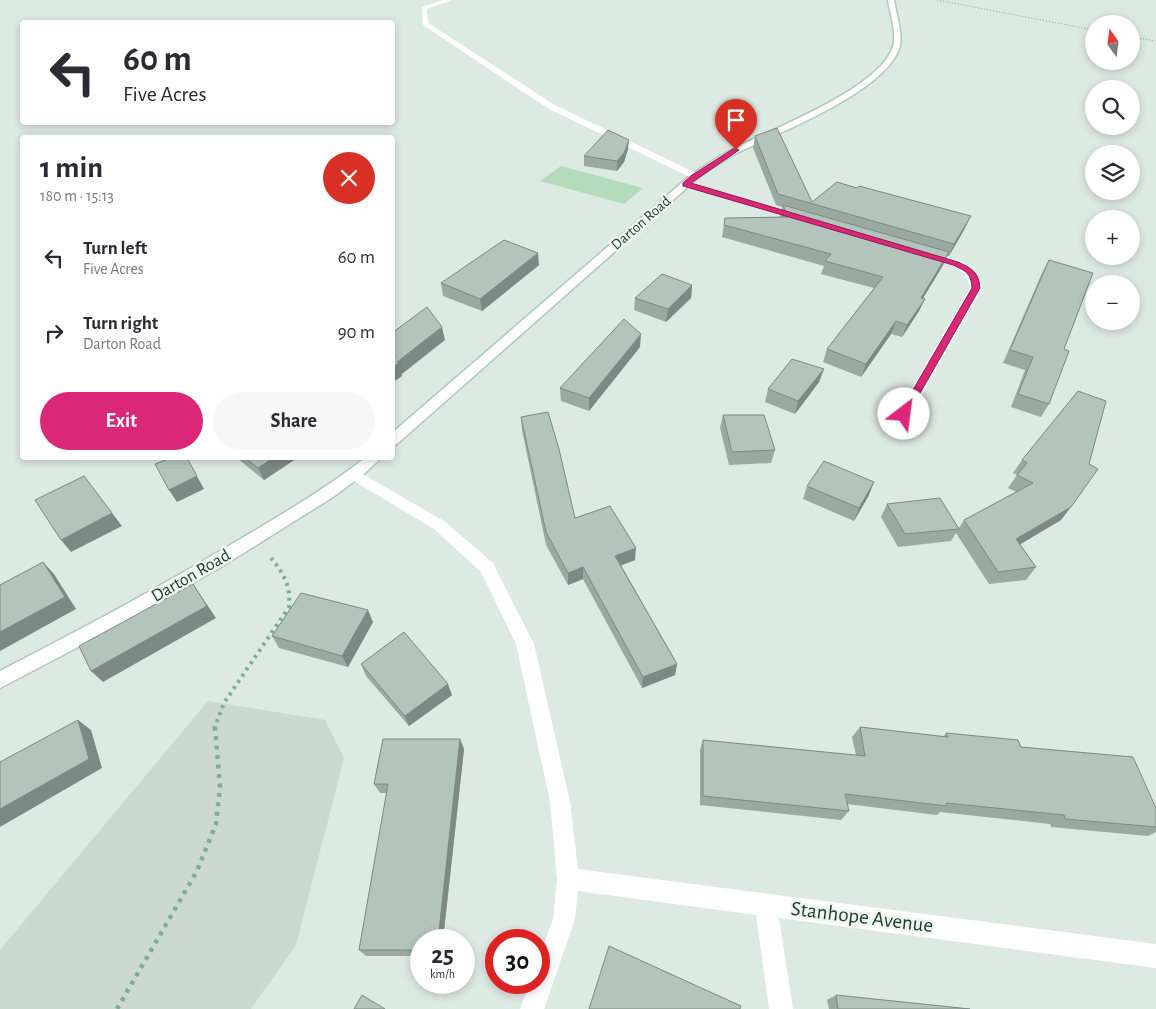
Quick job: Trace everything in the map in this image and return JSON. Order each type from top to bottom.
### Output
[{"type":"street","points":[[449,0],[424,8],[425,24],[452,44],[552,107],[695,176]]},
{"type":"street","name":"Darton Road","points":[[395,438],[695,176],[736,150],[820,111],[847,94],[884,66],[896,49],[891,0]]},
{"type":"street","points":[[686,184],[816,222]]},
{"type":"street","points":[[904,414],[976,288],[976,278],[968,270],[955,263],[918,252]]},
{"type":"street","name":"Darton Road","points":[[0,680],[184,581],[255,538],[354,474],[372,460]]},
{"type":"street","points":[[354,474],[439,525],[486,568],[525,644],[560,802],[568,879],[564,919],[532,1009]]},
{"type":"street","name":"Stanhope Avenue","points":[[568,879],[1156,956]]},
{"type":"street","points":[[766,905],[781,1009]]},
{"type":"path","points":[[938,0],[1085,28]]},
{"type":"path","points":[[1140,38],[1156,41]]},
{"type":"path","points":[[117,1009],[197,871],[216,824],[220,787],[214,729],[224,703],[289,607],[291,592],[287,579],[255,538]]},
{"type":"shaded area","points":[[208,701],[325,720],[344,758],[296,945],[251,1009],[0,1009],[0,950]]},
{"type":"green space","points":[[561,166],[643,188],[624,204],[540,181]]},
{"type":"building","points":[[777,128],[812,202],[837,182],[857,188],[859,186],[971,216],[954,244],[778,194],[755,136]]},
{"type":"building","points":[[608,130],[629,140],[624,153],[617,161],[584,156]]},
{"type":"building","points":[[783,205],[949,252],[921,298],[925,299],[907,325],[896,321],[866,364],[827,349],[883,277],[825,261],[831,254],[724,225],[725,218],[788,217]]},
{"type":"building","points":[[504,240],[538,253],[480,299],[441,283]]},
{"type":"building","points":[[1049,260],[1093,273],[1092,275],[1085,275],[1085,294],[1064,349],[1069,351],[1049,404],[1018,394],[1033,357],[1010,350]]},
{"type":"building","points":[[662,274],[692,285],[668,309],[635,298]]},
{"type":"building","points":[[427,307],[442,327],[397,362],[399,363],[395,366],[395,331]]},
{"type":"building","points":[[624,319],[641,334],[589,398],[560,388]]},
{"type":"building","points":[[792,359],[824,369],[798,401],[768,389]]},
{"type":"building","points":[[1078,391],[1106,401],[1089,464],[1098,469],[1071,507],[1016,539],[1036,567],[998,572],[964,520],[1033,483],[1017,475],[1027,463],[1022,460]]},
{"type":"building","points":[[548,412],[559,449],[575,518],[610,506],[636,548],[615,556],[677,664],[643,677],[583,567],[568,573],[546,532],[521,417]]},
{"type":"building","points":[[723,415],[764,415],[775,450],[732,452]]},
{"type":"building","points":[[166,460],[188,460],[197,476],[169,490],[155,464]]},
{"type":"building","points":[[248,460],[270,460],[258,468]]},
{"type":"building","points":[[824,461],[874,482],[859,508],[807,486]]},
{"type":"building","points":[[84,476],[112,513],[61,540],[35,500]]},
{"type":"building","points":[[940,498],[959,529],[905,534],[887,504]]},
{"type":"building","points":[[43,562],[65,597],[0,632],[0,585]]},
{"type":"building","points":[[193,584],[207,606],[91,671],[79,646]]},
{"type":"building","points":[[301,593],[368,610],[342,656],[272,636]]},
{"type":"building","points":[[404,632],[448,684],[405,716],[361,664]]},
{"type":"building","points":[[78,720],[89,759],[0,809],[0,762]]},
{"type":"building","points":[[860,727],[948,737],[946,733],[1018,740],[1021,747],[1133,757],[1156,808],[1156,827],[1065,819],[1064,815],[946,803],[947,806],[845,794],[849,811],[703,796],[703,740],[865,756]]},
{"type":"building","points":[[383,739],[460,739],[439,929],[410,929],[410,950],[359,950],[388,784],[374,784]]},
{"type":"building","points":[[609,946],[741,1006],[740,1009],[589,1009]]},
{"type":"building","points":[[362,995],[385,1009],[354,1009]]},
{"type":"building","points":[[836,995],[970,1009],[838,1009]]},
{"type":"route","points":[[736,150],[695,176],[686,184],[955,263],[968,270],[976,278],[976,288],[904,414]]}]
